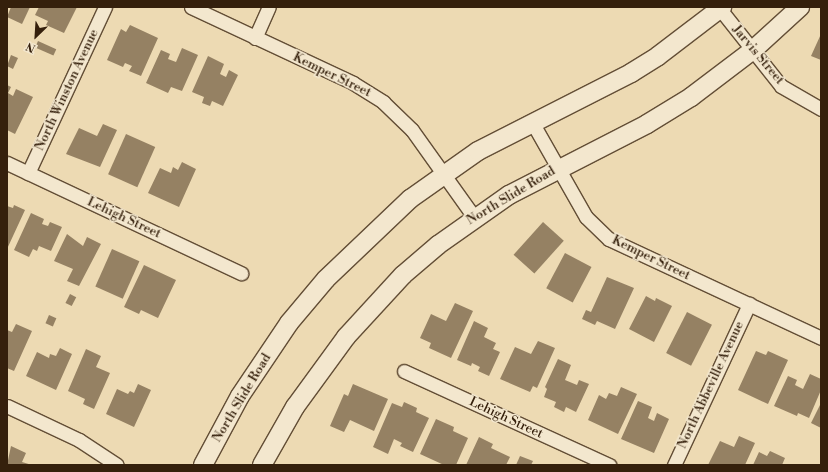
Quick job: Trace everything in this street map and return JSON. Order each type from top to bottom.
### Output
[{"type":"main road","name":"North Slide Road","points":[[262,465],[295,407],[346,336],[403,275],[474,217],[558,168],[666,112],[725,73],[753,50],[800,7]]},
{"type":"main road","name":"North Slide Road","points":[[203,465],[256,370],[326,279],[366,238],[445,172],[532,122],[631,73],[721,8]]},
{"type":"street","name":"North Winston Avenue","points":[[28,172],[105,7]]},
{"type":"street","name":"Kemper Street","points":[[191,7],[353,83],[383,102],[412,130],[445,172],[474,217]]},
{"type":"street","points":[[255,38],[270,7]]},
{"type":"street","name":"Jarvis Street","points":[[721,8],[781,86],[821,109]]},
{"type":"street","name":"Kemper Street","points":[[532,122],[586,217],[610,239],[821,338]]},
{"type":"street","name":"Lehigh Street","points":[[7,163],[241,273]]},
{"type":"street","name":"North Abbeville Avenue","points":[[674,465],[749,304]]},
{"type":"street","name":"Lehigh Street","points":[[404,371],[609,465]]},
{"type":"street","points":[[7,406],[79,440],[117,465]]},
{"type":"building","points":[[11,7],[30,7],[22,24],[7,17]]},
{"type":"building","points":[[39,7],[77,7],[64,33],[46,25],[48,21],[35,15]]},
{"type":"building","points":[[130,25],[158,38],[141,76],[129,71],[132,66],[125,63],[123,67],[107,60],[121,29],[126,32]]},
{"type":"building","points":[[821,34],[821,60],[811,56]]},
{"type":"building","points":[[38,41],[56,49],[53,56],[35,47]]},
{"type":"building","points":[[182,48],[198,55],[182,91],[171,87],[168,93],[146,83],[161,50],[170,54],[168,59],[176,62]]},
{"type":"building","points":[[11,55],[18,58],[13,69],[7,66]]},
{"type":"building","points":[[208,56],[224,64],[220,74],[226,77],[229,70],[238,75],[223,106],[212,101],[210,106],[202,103],[204,97],[192,92]]},
{"type":"building","points":[[7,85],[11,87],[8,93],[13,96],[16,89],[33,97],[15,134],[7,130]]},
{"type":"building","points":[[103,124],[117,130],[100,167],[66,154],[79,128],[97,136]]},
{"type":"building","points":[[126,134],[155,147],[137,187],[108,174]]},
{"type":"building","points":[[182,162],[196,169],[179,207],[148,193],[160,168],[171,173],[173,167],[178,170]]},
{"type":"building","points":[[14,205],[25,210],[7,249],[7,206],[13,208]]},
{"type":"building","points":[[31,213],[44,219],[42,224],[48,226],[50,222],[62,227],[51,251],[39,246],[37,251],[33,249],[29,257],[14,250]]},
{"type":"building","points":[[543,222],[564,241],[534,273],[514,255]]},
{"type":"building","points":[[67,234],[83,246],[87,237],[101,244],[79,286],[67,281],[73,269],[54,261]]},
{"type":"building","points":[[112,249],[139,261],[123,299],[95,286]]},
{"type":"building","points":[[565,253],[591,267],[573,302],[546,288]]},
{"type":"building","points":[[144,265],[176,280],[158,318],[141,310],[139,314],[124,307]]},
{"type":"building","points":[[607,277],[634,288],[615,329],[597,321],[595,325],[582,319],[586,310],[591,312]]},
{"type":"building","points":[[70,294],[76,297],[72,306],[65,303]]},
{"type":"building","points":[[646,296],[655,301],[656,298],[672,306],[654,342],[629,329]]},
{"type":"building","points":[[455,303],[473,311],[451,358],[429,348],[431,343],[420,338],[431,314],[446,321]]},
{"type":"building","points":[[687,312],[712,325],[691,366],[666,353]]},
{"type":"building","points":[[49,315],[56,318],[53,326],[45,323]]},
{"type":"building","points":[[474,321],[488,328],[484,337],[496,343],[493,349],[500,352],[489,376],[478,371],[480,367],[472,363],[471,366],[457,360]]},
{"type":"building","points":[[16,324],[32,331],[14,371],[7,368],[7,330],[12,332]]},
{"type":"building","points":[[538,341],[555,348],[537,388],[533,386],[530,392],[500,379],[515,347],[531,354]]},
{"type":"building","points":[[60,348],[72,354],[56,390],[26,376],[37,352],[49,358],[50,354],[56,356]]},
{"type":"building","points":[[86,349],[101,356],[96,367],[110,373],[94,409],[83,404],[85,399],[68,391]]},
{"type":"building","points":[[756,351],[766,355],[768,351],[788,360],[768,404],[738,390]]},
{"type":"building","points":[[558,359],[571,365],[565,380],[577,385],[579,380],[589,384],[576,412],[566,407],[564,412],[554,407],[556,402],[544,397],[547,389],[545,387]]},
{"type":"building","points":[[810,374],[821,379],[821,390],[809,418],[798,413],[797,416],[774,406],[788,376],[797,380],[795,385],[803,389]]},
{"type":"building","points":[[138,384],[151,390],[134,427],[106,414],[117,389],[128,394],[130,391],[134,393]]},
{"type":"building","points":[[353,384],[388,399],[374,431],[350,420],[344,432],[330,426],[344,394],[348,396]]},
{"type":"building","points":[[621,387],[637,394],[618,434],[588,420],[599,395],[606,399],[609,393],[617,396]]},
{"type":"building","points":[[638,401],[652,407],[648,418],[654,421],[657,413],[669,419],[654,453],[621,439]]},
{"type":"building","points":[[404,402],[417,408],[416,412],[429,418],[413,452],[400,446],[402,443],[394,439],[388,454],[373,447],[392,403],[402,407]]},
{"type":"building","points":[[821,403],[821,428],[811,423]]},
{"type":"building","points":[[436,419],[454,427],[453,431],[468,438],[456,465],[444,465],[420,454]]},
{"type":"building","points":[[739,436],[755,443],[745,465],[708,465],[720,441],[734,447]]},
{"type":"building","points":[[479,437],[493,444],[491,448],[510,457],[506,465],[466,465]]},
{"type":"building","points":[[11,446],[26,453],[22,462],[32,465],[7,465]]},
{"type":"building","points":[[770,451],[785,458],[782,465],[753,465],[759,452],[767,456]]},
{"type":"building","points":[[520,456],[533,461],[531,465],[516,465]]}]
